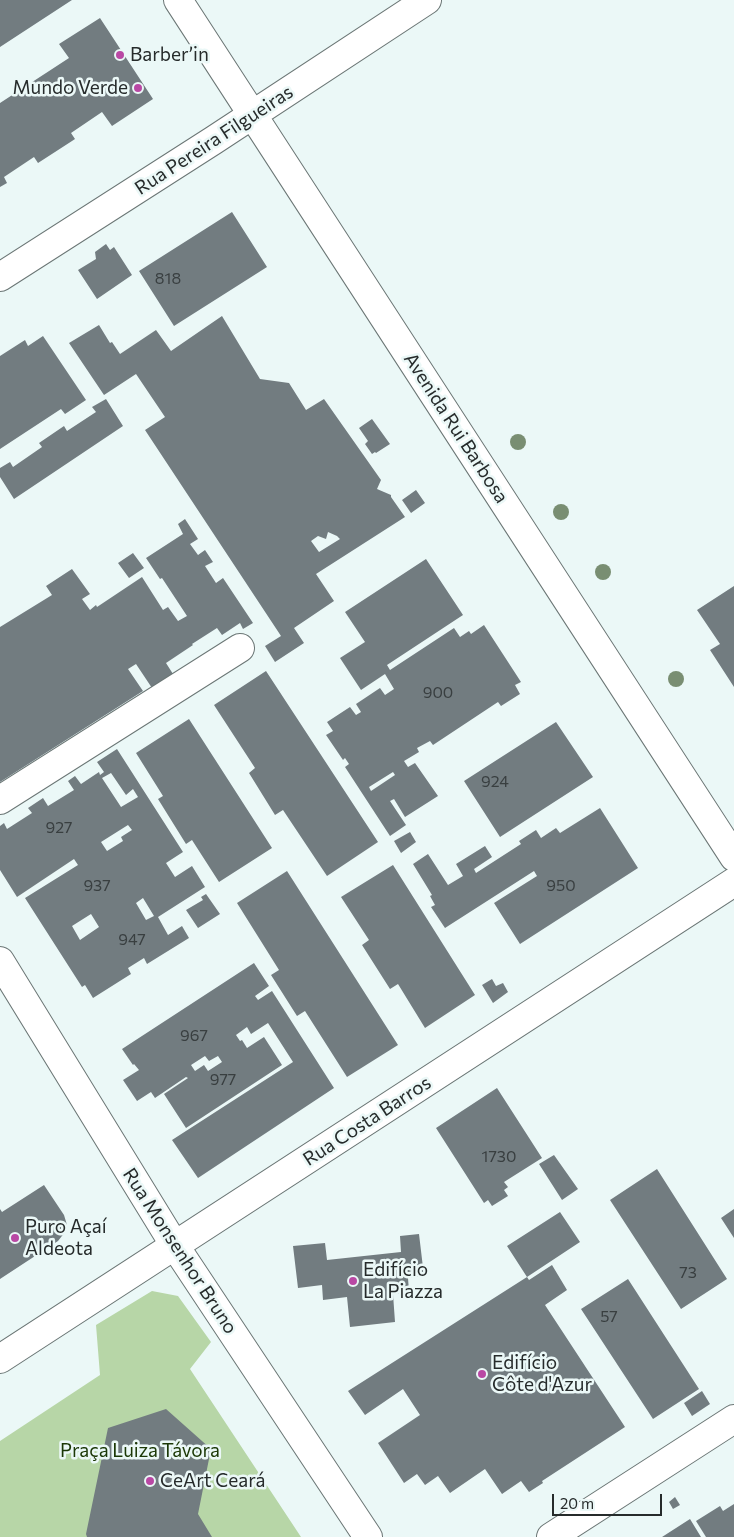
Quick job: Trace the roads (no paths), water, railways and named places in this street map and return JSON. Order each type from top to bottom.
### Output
[{"type":"street","name":"Avenida Rui Barbosa","points":[[178,0],[734,856]]},
{"type":"street","name":"Rua Pereira Filgueiras","points":[[0,278],[428,0]]},
{"type":"street","points":[[0,800],[240,648]]},
{"type":"street","name":"Rua Costa Barros","points":[[0,1359],[734,882]]},
{"type":"street","name":"Rua Monsenhor Bruno","points":[[0,961],[175,1246],[368,1537]]},
{"type":"street","points":[[551,1537],[734,1419]]},
{"type":"place","name":"Barber’in","points":[[120,55]]},
{"type":"place","name":"Mundo Verde","points":[[138,88]]},
{"type":"place","name":"Puro Açaí Aldeota","points":[[15,1238]]},
{"type":"place","name":"Edifício La Piazza","points":[[353,1281]]},
{"type":"place","name":"Edifício Côte d'Azur","points":[[482,1374]]},
{"type":"place","name":"CeArt Ceará","points":[[150,1481]]},
{"type":"park label","name":"Praça Luiza Távora","points":[[140,1451]]}]
